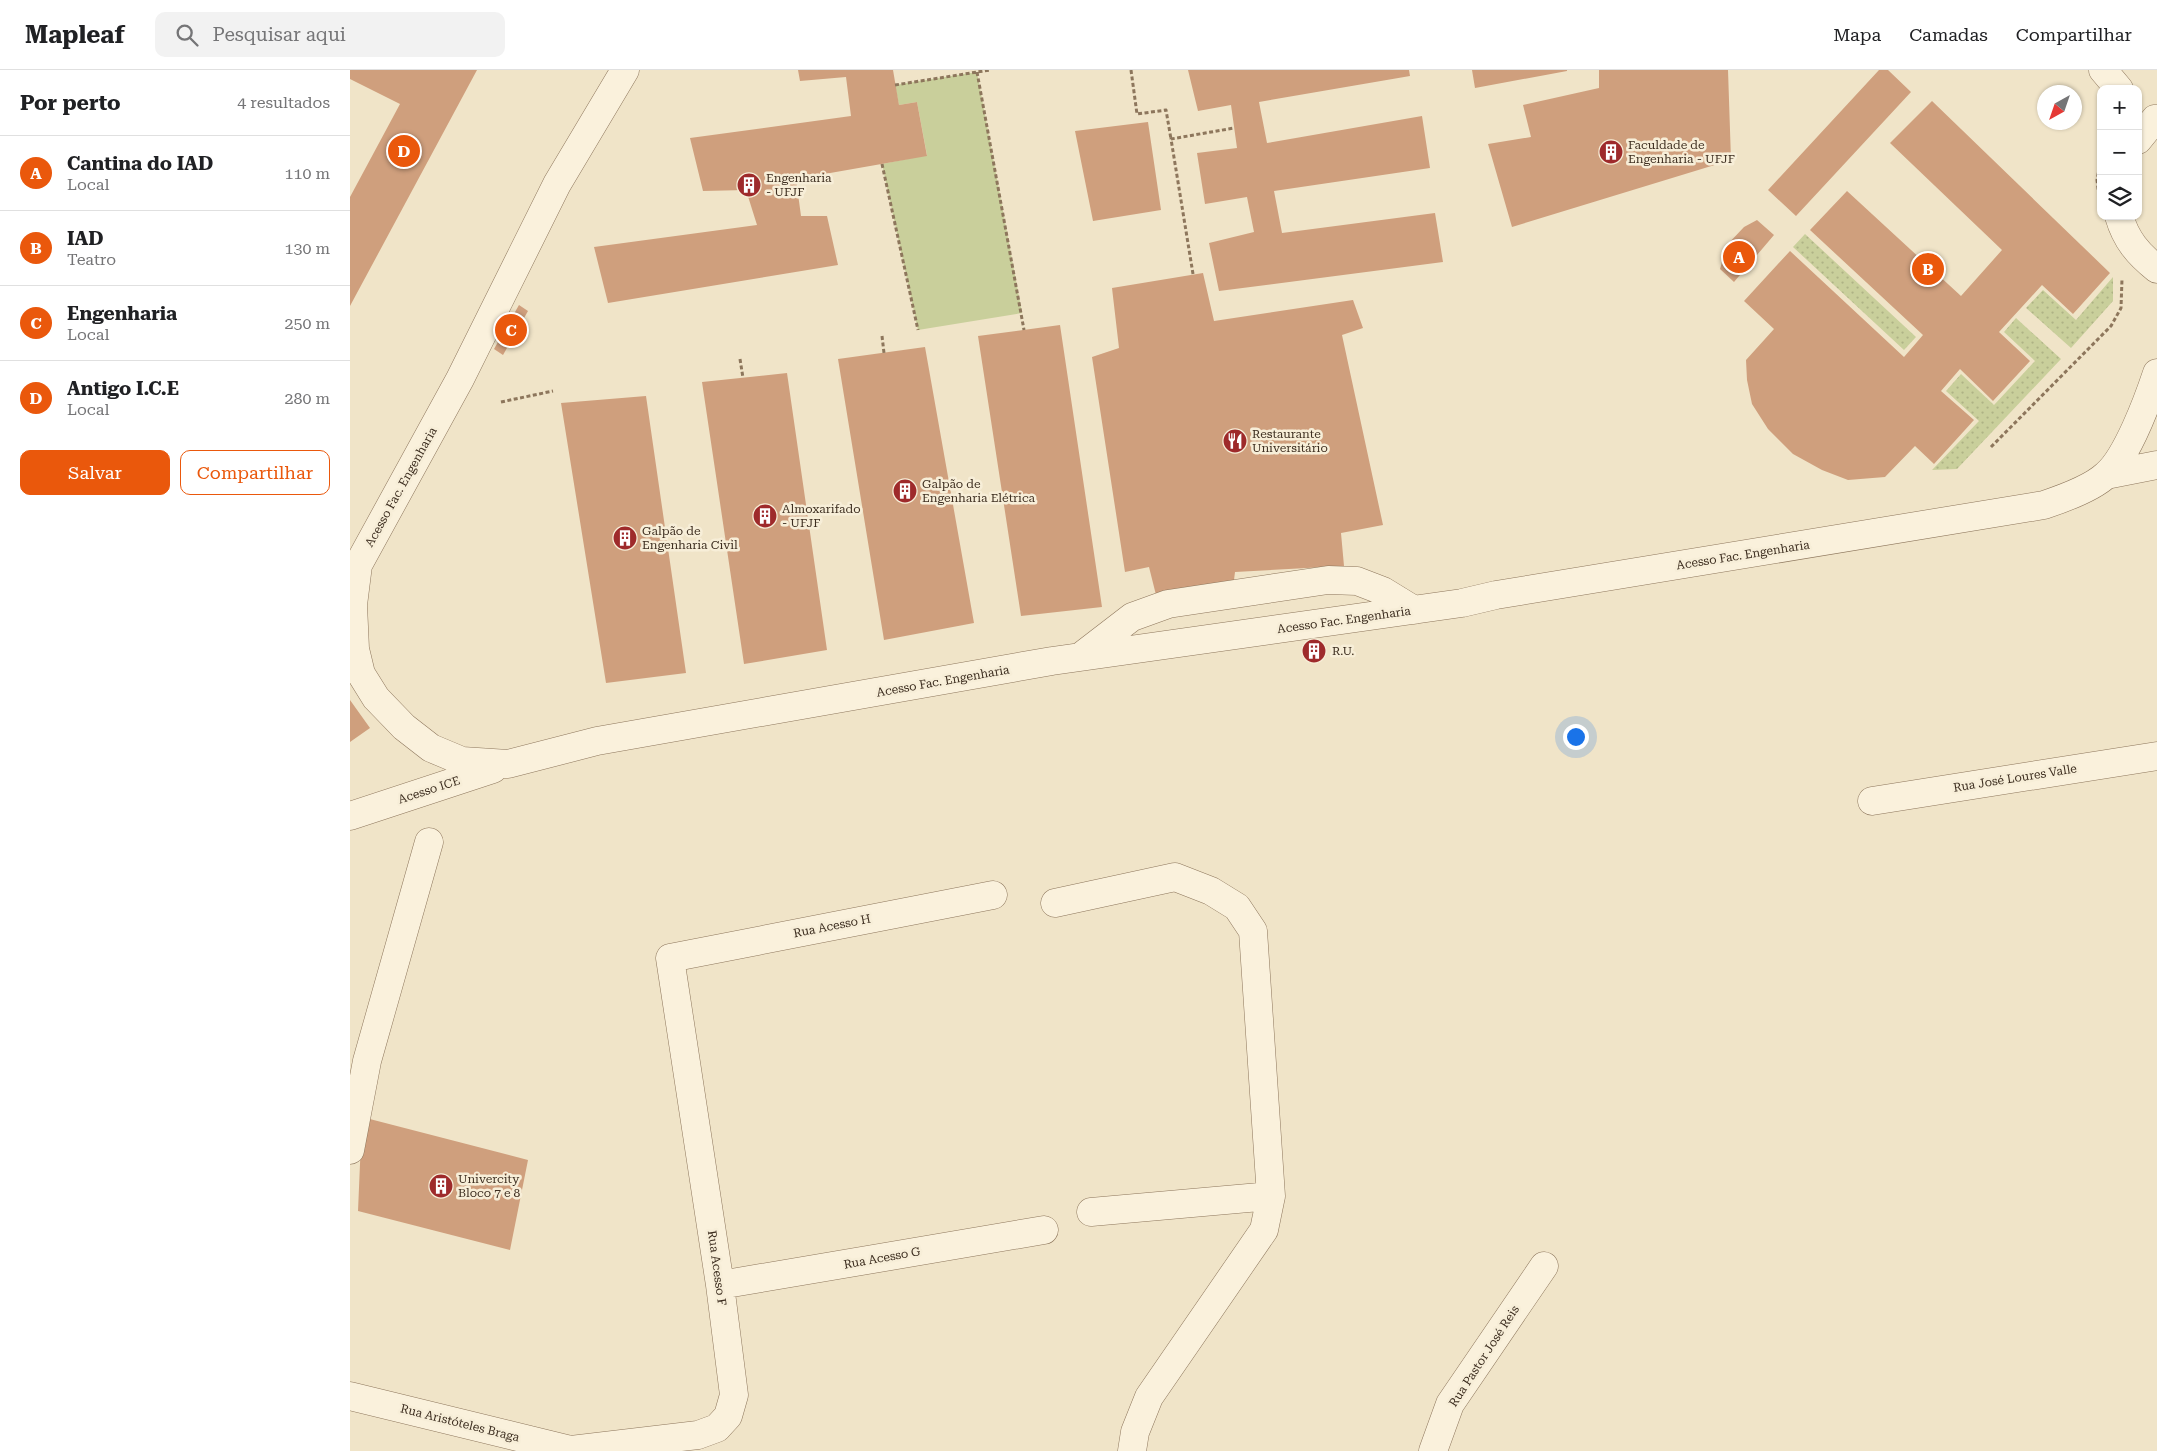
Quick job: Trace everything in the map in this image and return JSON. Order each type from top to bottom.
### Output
[{"type":"street","name":"Acesso Fac. Engenharia","points":[[625,70],[557,184],[460,379],[358,565],[353,605],[355,649],[361,674],[376,698],[404,728],[431,748],[462,762],[508,764],[597,741],[1079,658],[1414,610],[2044,505],[2066,498],[2106,475],[2120,457],[2138,422],[2157,373]]},
{"type":"street","points":[[2103,70],[2116,85]]},
{"type":"street","points":[[2142,132],[2150,116]]},
{"type":"street","points":[[2120,220],[2124,232],[2138,253],[2157,269]]},
{"type":"street","points":[[2106,475],[2157,465]]},
{"type":"street","points":[[1079,658],[1132,617],[1168,604],[1328,580],[1357,581],[1383,591],[1414,610]]},
{"type":"street","name":"Rua José Loures Valle","points":[[1872,801],[2157,756]]},
{"type":"street","name":"Acesso ICE","points":[[350,816],[508,764]]},
{"type":"street","points":[[350,1150],[367,1061],[429,842]]},
{"type":"street","points":[[1055,903],[1175,876],[1211,891],[1237,906],[1254,931],[1271,1196],[1264,1230],[1149,1398],[1135,1432],[1132,1451]]},
{"type":"street","name":"Rua Acesso H","points":[[670,958],[993,895]]},
{"type":"street","name":"Rua Acesso F","points":[[571,1450],[698,1435],[717,1428],[728,1416],[734,1395],[720,1286],[670,958]]},
{"type":"street","points":[[1091,1212],[1271,1196]]},
{"type":"street","name":"Rua Acesso G","points":[[720,1286],[1044,1230]]},
{"type":"street","name":"Rua Pastor José Reis","points":[[1434,1451],[1450,1404],[1544,1266]]},
{"type":"street","name":"Rua Aristóteles Braga","points":[[350,1396],[571,1450]]},
{"type":"path","points":[[896,85],[990,70]]},
{"type":"path","points":[[1131,70],[1137,114],[1166,110],[1192,274]]},
{"type":"path","points":[[977,72],[1024,330]]},
{"type":"path","points":[[1171,139],[1234,128]]},
{"type":"path","points":[[882,164],[918,330]]},
{"type":"path","points":[[1992,447],[2111,326],[2121,308],[2122,281],[2120,274]]},
{"type":"path","points":[[882,336],[884,353]]},
{"type":"path","points":[[740,359],[744,378]]},
{"type":"path","points":[[501,402],[553,391]]},
{"type":"green space","points":[[977,72],[1022,313],[918,330],[882,164],[927,155],[917,102],[899,105],[895,85]]},
{"type":"green space","points":[[1805,234],[1916,337],[1904,350],[1793,247]]},
{"type":"green space","points":[[2113,277],[2113,301],[2071,348],[2026,308],[2043,290],[2076,320]]},
{"type":"green space","points":[[2016,318],[2061,359],[1957,469],[1932,470],[1979,421],[1946,391],[1961,374],[1994,405],[2035,361],[2004,332]]},
{"type":"building","points":[[350,70],[477,70],[350,306],[350,197],[400,104],[350,79]]},
{"type":"building","name":"Engenharia - UFJF","points":[[798,70],[893,70],[899,105],[917,102],[927,156],[796,179],[801,216],[827,216],[838,265],[608,303],[594,247],[757,225],[746,190],[703,191],[690,138],[851,116],[846,77],[800,81]]},
{"type":"building","points":[[1188,70],[1409,70],[1410,76],[1259,102],[1267,143],[1422,116],[1430,168],[1274,191],[1282,233],[1435,213],[1443,262],[1219,291],[1209,243],[1254,232],[1247,197],[1205,204],[1197,153],[1237,148],[1231,105],[1198,111]]},
{"type":"building","points":[[1472,70],[1567,70],[1567,71],[1475,88]]},
{"type":"building","name":"Faculdade de Engenharia - UFJF","points":[[1599,70],[1728,70],[1731,160],[1512,227],[1488,144],[1531,137],[1523,105],[1599,88]]},
{"type":"building","points":[[1879,70],[1888,70],[1911,92],[1796,216],[1768,190]]},
{"type":"building","points":[[1932,101],[2110,273],[2073,314],[2042,285],[1999,332],[2030,361],[1993,401],[1960,369],[1941,391],[1974,420],[1934,464],[1915,446],[1885,477],[1848,480],[1822,470],[1793,454],[1768,429],[1752,404],[1747,380],[1746,360],[1774,329],[1744,301],[1790,251],[1904,357],[1923,335],[1810,230],[1847,191],[1961,296],[2002,250],[1890,143]]},
{"type":"building","points":[[1148,122],[1161,210],[1093,221],[1075,131]]},
{"type":"building","points":[[1757,220],[1774,235],[1734,282],[1720,269],[1727,245],[1744,227]]},
{"type":"building","name":"Restaurante Universitário","points":[[1203,273],[1214,321],[1353,300],[1363,328],[1342,335],[1383,525],[1341,533],[1344,566],[1235,572],[1233,588],[1157,599],[1149,567],[1125,572],[1092,357],[1119,348],[1112,288]]},
{"type":"building","points":[[519,305],[528,311],[503,355],[494,349]]},
{"type":"building","points":[[1060,325],[1102,607],[1021,616],[978,336]]},
{"type":"building","name":"Galpão de Engenharia Elétrica","points":[[925,347],[974,623],[884,640],[838,359]]},
{"type":"building","name":"Almoxarifado - UFJF","points":[[787,373],[827,650],[744,664],[702,382]]},
{"type":"building","name":"Galpão de Engenharia Civil","points":[[646,396],[686,673],[606,683],[561,403]]},
{"type":"building","name":"R.U.","points":[[1325,645],[1326,655],[1303,658],[1302,648]]},
{"type":"building","points":[[350,700],[370,728],[350,742]]},
{"type":"building","name":"Univercity Bloco 7 e 8","points":[[362,1117],[528,1160],[510,1250],[358,1211]]},
{"type":"place","name":"Antigo I.C.E","points":[[404,151]]},
{"type":"place","name":"Faculdade de Engenharia - UFJF","points":[[1611,152]]},
{"type":"place","name":"Engenharia - UFJF","points":[[749,185]]},
{"type":"place","name":"Cantina do IAD","points":[[1739,257]]},
{"type":"place","name":"IAD","points":[[1928,269]]},
{"type":"place","name":"Engenharia","points":[[511,330]]},
{"type":"place","name":"Restaurante Universitário","points":[[1235,441]]},
{"type":"place","name":"Galpão de Engenharia Elétrica","points":[[905,491]]},
{"type":"place","name":"Almoxarifado - UFJF","points":[[765,516]]},
{"type":"place","name":"Galpão de Engenharia Civil","points":[[625,538]]},
{"type":"place","name":"R.U.","points":[[1314,651]]},
{"type":"place","name":"Univercity Bloco 7 e 8","points":[[441,1186]]}]
